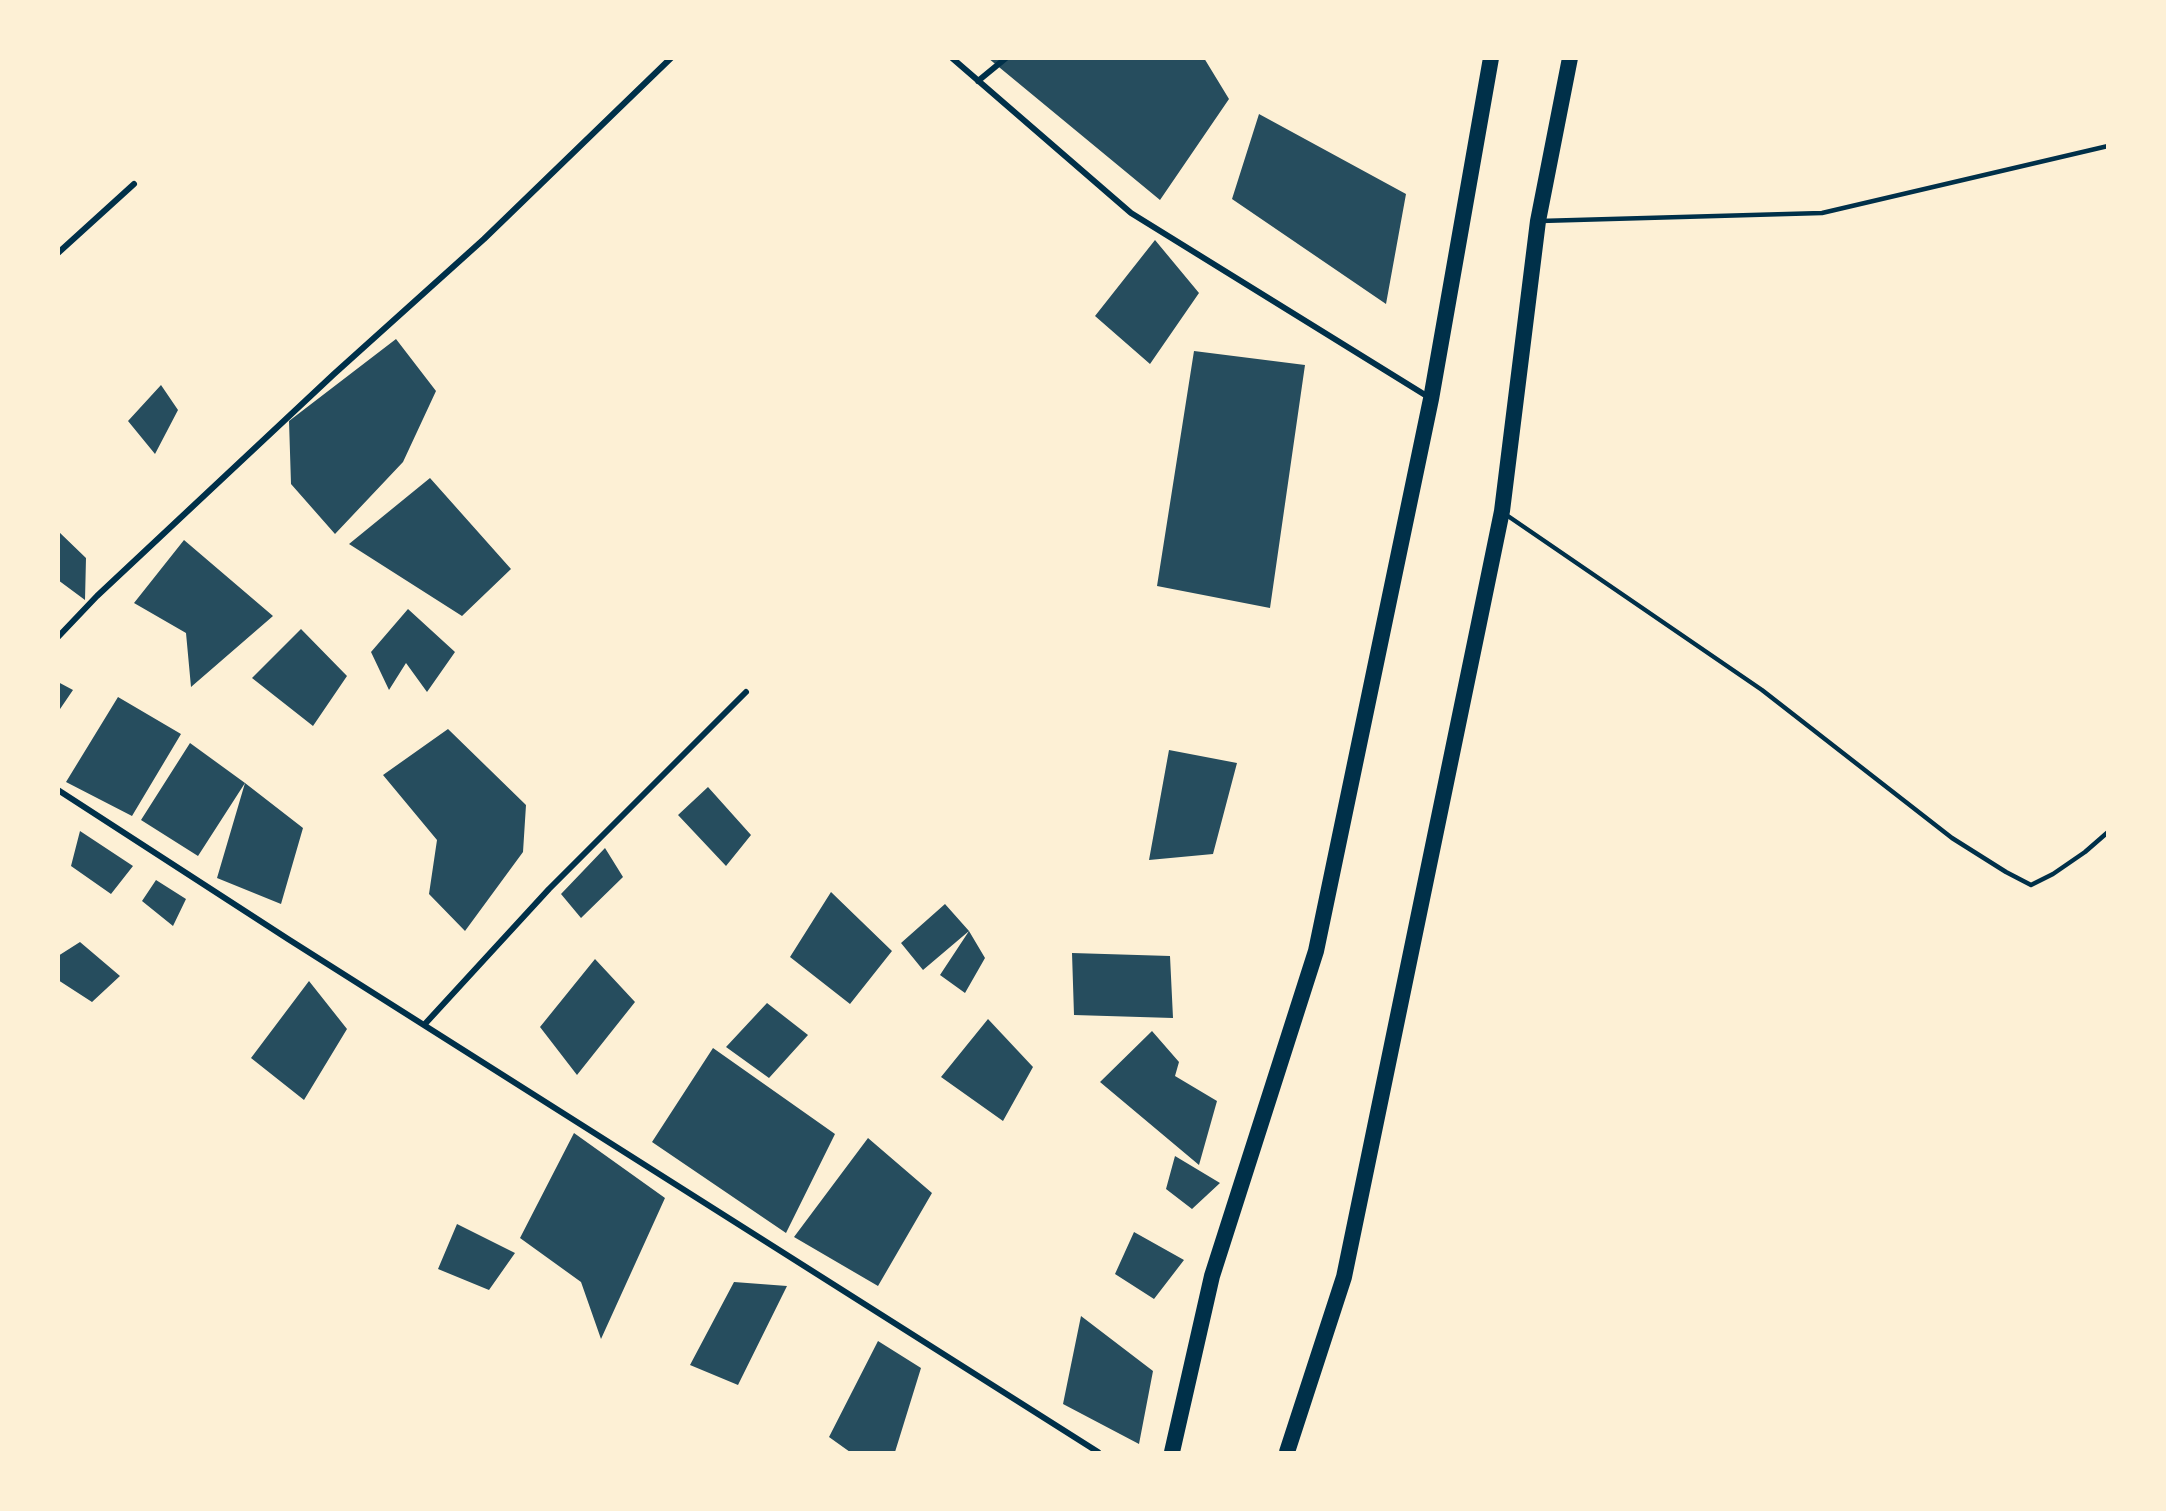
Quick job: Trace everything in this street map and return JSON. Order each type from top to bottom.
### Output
[{"type":"highway","points":[[1172,1452],[1212,1276],[1316,951],[1431,399],[1491,58]]},
{"type":"highway","points":[[1287,1452],[1344,1277],[1502,511],[1538,221],[1570,58]]},
{"type":"street","points":[[58,637],[106,588],[334,374],[484,239],[670,58]]},
{"type":"street","points":[[952,58],[1131,213],[1431,399]]},
{"type":"street","points":[[978,81],[1006,58]]},
{"type":"street","points":[[58,253],[134,184]]},
{"type":"street","points":[[424,1025],[549,889],[746,692]]},
{"type":"street","points":[[58,790],[1098,1452]]},
{"type":"lane","points":[[1538,221],[1822,213],[2108,146]]},
{"type":"lane","points":[[1502,511],[1762,690],[1952,838],[2006,872],[2031,885],[2053,874],[2085,852],[2108,832]]},
{"type":"building","points":[[988,58],[1204,58],[1229,99],[1160,200]]},
{"type":"building","points":[[1259,114],[1406,194],[1386,304],[1232,199]]},
{"type":"building","points":[[1155,240],[1199,293],[1150,364],[1095,316]]},
{"type":"building","points":[[396,339],[436,391],[403,462],[335,534],[291,484],[289,421]]},
{"type":"building","points":[[1194,351],[1305,365],[1270,608],[1157,586]]},
{"type":"building","points":[[161,385],[178,410],[155,454],[128,421]]},
{"type":"building","points":[[430,478],[511,569],[462,616],[349,544]]},
{"type":"building","points":[[58,531],[86,558],[85,600],[58,580]]},
{"type":"building","points":[[184,540],[273,616],[191,687],[186,633],[134,603]]},
{"type":"building","points":[[408,609],[455,652],[427,692],[406,663],[389,690],[371,652]]},
{"type":"building","points":[[301,629],[347,676],[313,726],[252,678]]},
{"type":"building","points":[[58,682],[73,690],[58,712]]},
{"type":"building","points":[[118,697],[181,734],[132,816],[66,782]]},
{"type":"building","points":[[448,729],[526,805],[523,852],[465,931],[429,894],[437,840],[383,775]]},
{"type":"building","points":[[190,743],[245,783],[198,856],[141,820]]},
{"type":"building","points":[[1169,750],[1237,763],[1213,854],[1149,860]]},
{"type":"building","points":[[245,783],[303,828],[281,904],[217,878]]},
{"type":"building","points":[[708,787],[751,835],[726,866],[678,815]]},
{"type":"building","points":[[80,831],[133,866],[111,894],[71,866]]},
{"type":"building","points":[[605,848],[623,877],[581,918],[561,894]]},
{"type":"building","points":[[156,880],[186,899],[173,926],[142,901]]},
{"type":"building","points":[[831,892],[892,951],[850,1004],[790,957]]},
{"type":"building","points":[[945,904],[969,931],[923,970],[901,943]]},
{"type":"building","points":[[969,931],[985,958],[965,993],[940,975]]},
{"type":"building","points":[[80,942],[120,976],[92,1002],[58,980],[58,956]]},
{"type":"building","points":[[1072,953],[1170,956],[1173,1018],[1074,1015]]},
{"type":"building","points":[[595,959],[635,1002],[577,1075],[540,1027]]},
{"type":"building","points":[[309,981],[347,1029],[304,1100],[251,1058]]},
{"type":"building","points":[[767,1003],[808,1035],[769,1078],[726,1047]]},
{"type":"building","points":[[988,1019],[1033,1067],[1003,1121],[941,1077]]},
{"type":"building","points":[[1152,1031],[1179,1062],[1175,1076],[1217,1101],[1199,1165],[1100,1082]]},
{"type":"building","points":[[713,1048],[835,1134],[786,1233],[652,1142]]},
{"type":"building","points":[[574,1133],[665,1198],[601,1339],[581,1282],[520,1238]]},
{"type":"building","points":[[868,1138],[932,1193],[878,1286],[794,1237]]},
{"type":"building","points":[[1175,1156],[1220,1183],[1192,1209],[1166,1189]]},
{"type":"building","points":[[457,1224],[515,1253],[489,1290],[438,1269]]},
{"type":"building","points":[[1134,1232],[1184,1260],[1154,1299],[1115,1274]]},
{"type":"building","points":[[734,1282],[787,1286],[738,1385],[690,1365]]},
{"type":"building","points":[[1081,1316],[1153,1371],[1139,1444],[1063,1404]]},
{"type":"building","points":[[878,1341],[921,1368],[895,1452],[850,1452],[829,1437]]}]
